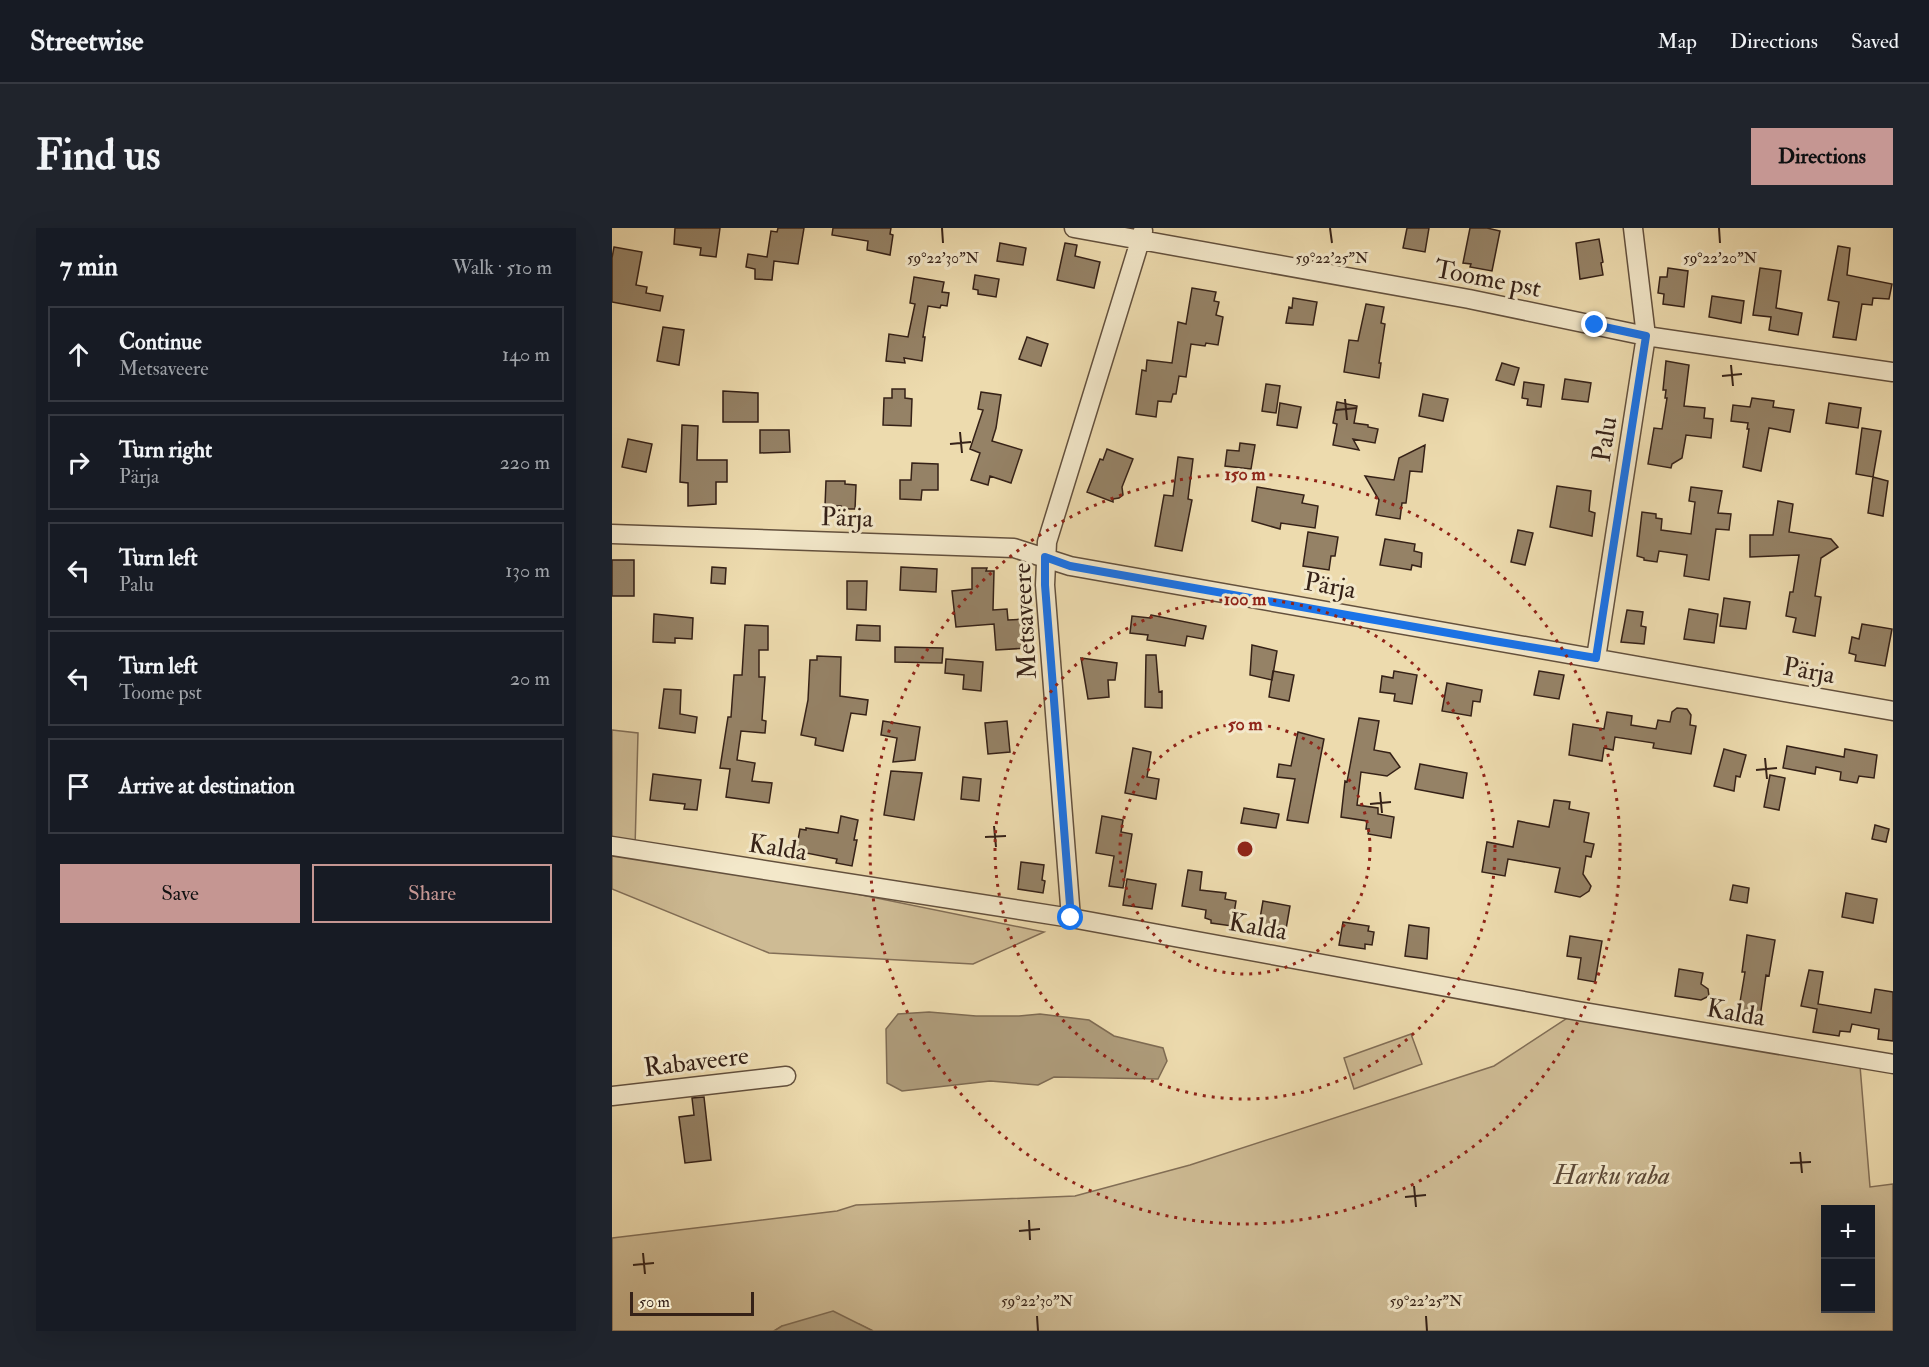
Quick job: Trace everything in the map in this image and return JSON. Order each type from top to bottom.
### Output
[{"type":"street","name":"Toome pst","points":[[1074,228],[1142,234],[1646,336],[1893,372]]},
{"type":"street","name":"Palu","points":[[1596,658],[1646,336],[1633,228]]},
{"type":"street","name":"Metsaveere","points":[[1071,918],[1045,585],[1045,557],[1047,542],[1142,234]]},
{"type":"street","name":"Pärja","points":[[612,534],[1014,548],[1082,568],[1893,711]]},
{"type":"street","name":"Kalda","points":[[612,846],[1071,918],[1589,1013],[1893,1064]]},
{"type":"street","name":"Rabaveere","points":[[612,1096],[786,1076]]},
{"type":"green space","points":[[612,730],[638,733],[635,849],[1044,932],[973,964],[769,953],[612,889]]},
{"type":"green space","name":"Harku raba","points":[[1578,1011],[1860,1066],[1870,1187],[1893,1184],[1893,1331],[873,1331],[859,1324],[782,1326],[774,1331],[612,1331],[612,1238],[837,1211],[856,1205],[1075,1196],[1190,1165],[1494,1066]]},
{"type":"green space","points":[[1411,1034],[1422,1064],[1354,1089],[1344,1058]]},
{"type":"shaded area","points":[[929,1012],[976,1016],[1040,1014],[1089,1020],[1114,1036],[1163,1048],[1167,1061],[1158,1079],[1054,1077],[1038,1085],[990,1081],[902,1091],[887,1083],[886,1029],[898,1014]]},
{"type":"shaded area","points":[[833,1311],[873,1331],[774,1331],[782,1326]]},
{"type":"building","points":[[675,228],[720,228],[716,257],[700,255],[701,248],[674,244]]},
{"type":"building","points":[[778,228],[804,228],[798,264],[774,261],[772,280],[755,279],[755,269],[746,267],[748,254],[767,257],[771,231],[777,232]]},
{"type":"building","points":[[833,228],[891,228],[890,234],[893,235],[890,255],[867,250],[868,241],[832,235]]},
{"type":"building","points":[[1407,228],[1429,228],[1425,252],[1403,248]]},
{"type":"building","points":[[1470,228],[1500,231],[1492,271],[1470,267],[1471,264],[1463,263]]},
{"type":"building","points":[[1599,239],[1603,275],[1580,279],[1576,243]]},
{"type":"building","points":[[1000,243],[1026,248],[1023,265],[997,261]]},
{"type":"building","points":[[1065,243],[1077,245],[1075,256],[1100,262],[1094,288],[1057,280]]},
{"type":"building","points":[[1838,246],[1850,248],[1847,275],[1892,284],[1889,299],[1873,298],[1872,305],[1862,304],[1856,340],[1833,337],[1839,302],[1828,300]]},
{"type":"building","points":[[614,247],[642,252],[636,285],[647,287],[646,293],[663,296],[660,311],[612,302]]},
{"type":"building","points":[[1668,268],[1688,271],[1684,307],[1663,304],[1664,294],[1658,293],[1660,277],[1667,277]]},
{"type":"building","points":[[1760,268],[1781,271],[1776,308],[1802,313],[1798,335],[1769,330],[1771,317],[1753,315]]},
{"type":"building","points":[[975,275],[999,279],[996,297],[978,294],[978,290],[973,289]]},
{"type":"building","points":[[914,277],[944,282],[942,292],[949,293],[947,306],[941,305],[940,308],[928,306],[922,361],[904,358],[905,363],[886,361],[889,334],[908,337],[915,304],[910,303]]},
{"type":"building","points":[[1192,288],[1216,292],[1214,301],[1219,302],[1216,315],[1223,317],[1218,345],[1191,344],[1186,377],[1179,376],[1176,394],[1173,394],[1171,402],[1158,401],[1156,417],[1136,414],[1142,370],[1146,371],[1147,360],[1172,363],[1178,322],[1186,324]]},
{"type":"building","points":[[1712,296],[1744,301],[1741,323],[1709,317]]},
{"type":"building","points":[[1293,298],[1317,302],[1313,325],[1286,323]]},
{"type":"building","points":[[1366,304],[1384,307],[1381,323],[1385,324],[1379,378],[1344,372],[1349,340],[1358,341]]},
{"type":"building","points":[[663,327],[684,330],[679,365],[657,361]]},
{"type":"building","points":[[1027,337],[1048,344],[1041,366],[1019,359]]},
{"type":"building","points":[[1666,361],[1689,365],[1684,406],[1705,408],[1704,418],[1713,419],[1711,438],[1686,435],[1682,458],[1672,464],[1671,468],[1648,464],[1654,428],[1662,429],[1667,398],[1665,398],[1666,390],[1663,390]]},
{"type":"building","points":[[1502,363],[1519,368],[1514,385],[1496,380]]},
{"type":"building","points":[[1565,379],[1591,383],[1588,402],[1562,399]]},
{"type":"building","points":[[1524,382],[1544,385],[1541,407],[1527,405],[1528,399],[1522,398]]},
{"type":"building","points":[[1266,384],[1280,386],[1276,413],[1262,411]]},
{"type":"building","points":[[892,389],[905,389],[905,398],[912,399],[911,426],[883,425],[884,398],[892,398]]},
{"type":"building","points":[[723,391],[758,393],[758,422],[723,422]]},
{"type":"building","points":[[981,392],[1001,395],[992,441],[1022,450],[1011,483],[990,476],[988,485],[971,480],[980,453],[970,449],[983,410],[978,409]]},
{"type":"building","points":[[1423,394],[1448,399],[1443,421],[1419,416]]},
{"type":"building","points":[[1752,398],[1774,401],[1773,407],[1794,410],[1790,432],[1769,428],[1761,471],[1743,467],[1748,423],[1731,421],[1733,405],[1750,407]]},
{"type":"building","points":[[1337,402],[1357,406],[1354,423],[1378,429],[1375,443],[1353,439],[1359,450],[1333,445],[1337,424],[1333,423]]},
{"type":"building","points":[[1280,403],[1301,407],[1297,428],[1277,425]]},
{"type":"building","points":[[1829,403],[1861,408],[1858,428],[1826,423]]},
{"type":"building","points":[[682,425],[698,426],[697,460],[727,460],[727,482],[716,482],[716,504],[688,506],[688,483],[680,482]]},
{"type":"building","points":[[1862,428],[1881,431],[1873,477],[1856,474]]},
{"type":"building","points":[[760,430],[789,430],[790,452],[760,453]]},
{"type":"building","points":[[628,439],[652,444],[646,472],[622,467]]},
{"type":"building","points":[[1240,443],[1255,445],[1251,469],[1225,466],[1227,450],[1239,451]]},
{"type":"building","points":[[1425,445],[1422,472],[1410,471],[1406,503],[1402,503],[1400,519],[1376,515],[1379,500],[1365,476],[1394,480],[1399,458]]},
{"type":"building","points":[[1107,449],[1133,459],[1122,487],[1123,495],[1113,499],[1113,502],[1087,492],[1100,459],[1103,460]]},
{"type":"building","points":[[1178,457],[1193,459],[1188,499],[1192,500],[1182,551],[1155,546],[1164,495],[1173,496]]},
{"type":"building","points":[[912,463],[938,464],[938,490],[922,490],[921,500],[900,499],[900,480],[911,480]]},
{"type":"building","points":[[1873,477],[1888,481],[1883,516],[1868,513]]},
{"type":"building","points":[[826,481],[845,481],[845,484],[856,485],[855,509],[825,506]]},
{"type":"building","points":[[1557,486],[1591,491],[1589,511],[1595,513],[1592,536],[1550,527]]},
{"type":"building","points":[[1257,487],[1304,495],[1302,503],[1318,506],[1315,528],[1281,523],[1280,529],[1252,521]]},
{"type":"building","points":[[1691,487],[1722,491],[1718,513],[1731,514],[1729,530],[1716,529],[1709,580],[1684,576],[1687,555],[1659,551],[1657,562],[1644,560],[1637,556],[1642,512],[1656,514],[1656,518],[1662,519],[1661,530],[1691,534],[1695,502],[1689,501]]},
{"type":"building","points":[[1778,501],[1793,504],[1789,532],[1831,539],[1838,547],[1821,558],[1815,596],[1821,597],[1815,636],[1793,632],[1796,618],[1786,616],[1790,592],[1793,592],[1799,555],[1750,557],[1750,535],[1773,535]]},
{"type":"building","points":[[1518,530],[1533,533],[1525,565],[1511,562]]},
{"type":"building","points":[[1308,532],[1338,537],[1335,556],[1331,556],[1329,570],[1303,566]]},
{"type":"building","points":[[1385,539],[1415,544],[1414,551],[1422,553],[1421,567],[1412,565],[1411,570],[1380,565]]},
{"type":"building","points":[[612,560],[634,560],[634,596],[612,596]]},
{"type":"building","points":[[712,567],[726,568],[725,584],[711,583]]},
{"type":"building","points":[[901,567],[937,569],[936,592],[900,590]]},
{"type":"building","points":[[972,568],[987,568],[986,571],[994,571],[993,610],[1007,609],[1008,620],[1026,619],[1028,648],[996,650],[994,624],[956,627],[952,591],[972,589]]},
{"type":"building","points":[[847,581],[867,581],[866,610],[847,609]]},
{"type":"building","points":[[1724,598],[1750,602],[1746,629],[1720,626]]},
{"type":"building","points":[[1689,609],[1718,614],[1714,643],[1684,639]]},
{"type":"building","points":[[1627,610],[1643,612],[1641,626],[1646,627],[1644,644],[1621,642]]},
{"type":"building","points":[[654,614],[693,618],[692,639],[675,638],[675,643],[653,642]]},
{"type":"building","points":[[1151,615],[1206,626],[1203,639],[1187,636],[1185,646],[1147,640],[1148,635],[1130,633],[1132,616],[1150,618]]},
{"type":"building","points":[[1862,624],[1892,629],[1885,666],[1855,661],[1856,655],[1849,653],[1852,637],[1859,639]]},
{"type":"building","points":[[745,625],[768,626],[768,650],[759,650],[759,677],[765,677],[762,720],[766,721],[765,733],[741,731],[737,760],[755,763],[752,781],[772,783],[769,803],[726,797],[730,769],[720,768],[728,717],[731,717],[734,675],[742,675]]},
{"type":"building","points":[[857,625],[880,626],[880,641],[856,640]]},
{"type":"building","points":[[1252,645],[1277,651],[1272,680],[1250,675]]},
{"type":"building","points":[[895,647],[943,648],[942,663],[895,662]]},
{"type":"building","points":[[1146,655],[1156,655],[1159,692],[1162,691],[1162,708],[1145,707]]},
{"type":"building","points":[[817,656],[841,657],[840,696],[868,700],[866,715],[851,713],[843,751],[815,745],[816,738],[801,735],[808,700],[810,660],[817,660]]},
{"type":"building","points":[[1081,658],[1117,663],[1115,680],[1108,680],[1109,697],[1088,699]]},
{"type":"building","points":[[946,659],[983,662],[981,691],[963,689],[964,675],[945,673]]},
{"type":"building","points":[[1273,671],[1294,675],[1289,701],[1269,697]]},
{"type":"building","points":[[1394,671],[1417,675],[1412,704],[1394,701],[1395,694],[1380,692],[1382,676],[1393,678]]},
{"type":"building","points":[[1539,671],[1564,675],[1559,699],[1534,695]]},
{"type":"building","points":[[1447,683],[1482,690],[1480,702],[1473,701],[1471,716],[1442,711]]},
{"type":"building","points":[[664,689],[681,690],[680,714],[697,717],[695,733],[659,728]]},
{"type":"building","points":[[1677,708],[1687,709],[1691,715],[1690,725],[1696,726],[1691,754],[1653,748],[1654,743],[1615,737],[1613,750],[1604,748],[1602,761],[1569,755],[1573,724],[1604,729],[1607,712],[1632,716],[1631,725],[1656,729],[1658,720],[1670,722],[1672,712]]},
{"type":"building","points":[[1359,718],[1379,721],[1374,750],[1390,753],[1400,767],[1387,776],[1361,772],[1357,805],[1378,808],[1378,814],[1394,817],[1391,838],[1368,834],[1367,821],[1341,817],[1345,781],[1347,782]]},
{"type":"building","points":[[883,721],[920,727],[915,760],[893,762],[897,738],[881,735]]},
{"type":"building","points":[[1007,721],[1010,752],[988,754],[985,723]]},
{"type":"building","points":[[1298,732],[1324,739],[1308,823],[1287,820],[1295,779],[1277,777],[1279,764],[1291,766]]},
{"type":"building","points":[[1787,746],[1844,757],[1845,749],[1877,755],[1874,778],[1859,776],[1857,783],[1840,780],[1841,772],[1816,767],[1815,774],[1783,768]]},
{"type":"building","points":[[1133,748],[1151,752],[1147,777],[1159,779],[1156,799],[1125,793]]},
{"type":"building","points":[[1724,749],[1746,755],[1740,777],[1736,776],[1734,791],[1714,786]]},
{"type":"building","points":[[1420,764],[1467,773],[1463,798],[1415,789]]},
{"type":"building","points":[[891,771],[922,773],[914,820],[884,815]]},
{"type":"building","points":[[653,774],[701,780],[697,810],[684,809],[685,804],[650,800]]},
{"type":"building","points":[[1770,775],[1785,778],[1779,810],[1764,807]]},
{"type":"building","points":[[963,777],[981,779],[979,801],[961,799]]},
{"type":"building","points":[[1554,800],[1570,802],[1569,809],[1589,813],[1584,842],[1594,844],[1591,857],[1586,856],[1583,874],[1591,886],[1589,891],[1580,897],[1555,892],[1560,868],[1508,859],[1505,876],[1482,872],[1487,842],[1513,847],[1518,821],[1549,827]]},
{"type":"building","points":[[1244,808],[1279,814],[1276,828],[1241,823]]},
{"type":"building","points":[[841,816],[858,820],[852,866],[836,863],[837,859],[796,851],[800,829],[838,833]]},
{"type":"building","points":[[1102,816],[1123,820],[1121,832],[1132,834],[1123,888],[1109,886],[1114,856],[1096,853]]},
{"type":"building","points":[[1875,825],[1889,829],[1886,842],[1872,839]]},
{"type":"building","points":[[1021,862],[1044,865],[1043,893],[1018,889]]},
{"type":"building","points":[[1188,870],[1202,872],[1200,890],[1226,893],[1225,899],[1236,901],[1232,926],[1211,923],[1211,920],[1205,918],[1206,910],[1182,906]]},
{"type":"building","points":[[1127,879],[1156,884],[1152,909],[1123,905]]},
{"type":"building","points":[[1733,885],[1749,888],[1747,903],[1730,900]]},
{"type":"building","points":[[1846,893],[1877,899],[1873,923],[1842,917]]},
{"type":"building","points":[[1263,901],[1290,906],[1286,929],[1283,929],[1282,935],[1258,930]]},
{"type":"building","points":[[1343,922],[1369,926],[1368,931],[1374,932],[1372,945],[1365,944],[1365,949],[1339,945]]},
{"type":"building","points":[[1409,925],[1429,928],[1427,959],[1405,956]]},
{"type":"building","points":[[1747,935],[1775,940],[1769,976],[1766,975],[1760,1017],[1738,1014],[1745,972],[1742,972]]},
{"type":"building","points":[[1570,936],[1602,941],[1595,982],[1578,979],[1581,958],[1567,956]]},
{"type":"building","points":[[1679,969],[1703,973],[1701,984],[1708,989],[1709,996],[1701,1000],[1675,996]]},
{"type":"building","points":[[1809,970],[1823,972],[1818,1004],[1871,1013],[1875,989],[1893,992],[1893,1041],[1878,1039],[1879,1029],[1852,1024],[1850,1032],[1840,1031],[1839,1036],[1813,1032],[1817,1009],[1801,1006]]},
{"type":"building","points":[[704,1097],[711,1160],[685,1163],[679,1117],[694,1115],[692,1098]]},
{"type":"route","points":[[1071,918],[1045,585],[1045,557],[1070,566],[1596,658],[1646,336],[1595,325]]}]
